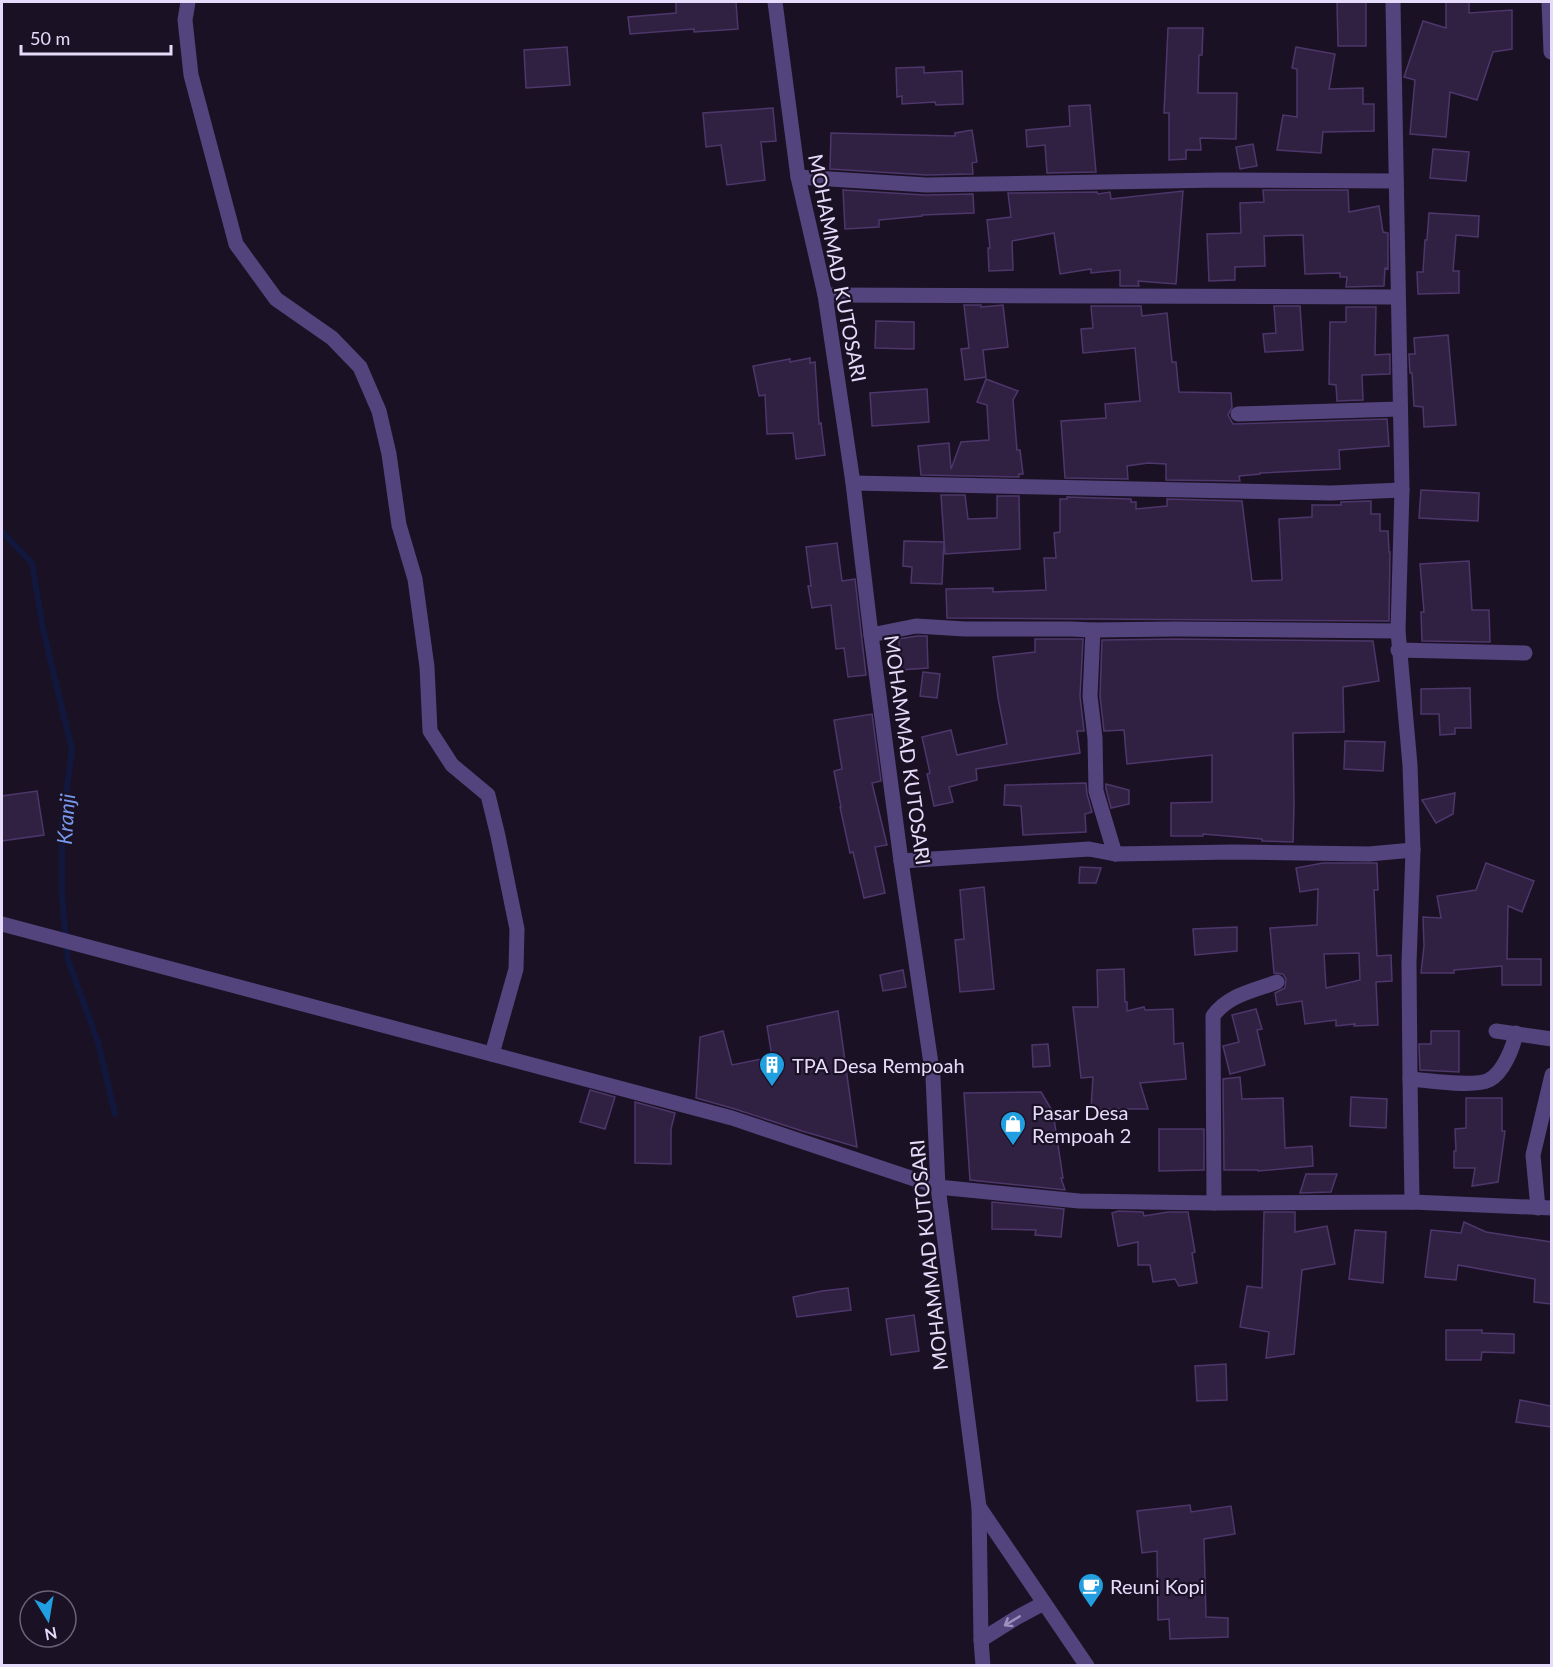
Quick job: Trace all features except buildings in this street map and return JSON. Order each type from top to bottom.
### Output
[{"type":"street","points":[[188,2],[185,20],[191,75],[236,244],[276,299],[332,338],[360,367],[379,411],[389,454],[399,525],[415,579],[427,667],[430,731],[452,765],[488,795],[517,929],[516,969],[492,1054]]},
{"type":"street","name":"MOHAMMAD KUTOSARI","points":[[775,2],[798,177],[825,295],[853,483],[901,861],[933,1077],[938,1187],[979,1507],[983,1665]]},
{"type":"street","points":[[1393,2],[1401,490],[1398,650],[1410,765],[1413,850],[1409,963],[1412,1202]]},
{"type":"street","points":[[1549,2],[1551,52]]},
{"type":"street","points":[[798,177],[926,185],[1221,180],[1396,182]]},
{"type":"street","points":[[825,295],[1398,297]]},
{"type":"street","points":[[1238,414],[1399,409]]},
{"type":"street","points":[[853,483],[1331,493],[1401,490]]},
{"type":"street","points":[[871,634],[916,626],[965,629],[1175,628],[1398,631]]},
{"type":"street","points":[[1093,630],[1090,696],[1095,738],[1096,791],[1115,854]]},
{"type":"street","points":[[1398,650],[1525,653]]},
{"type":"street","points":[[901,861],[1089,849],[1115,854],[1234,852],[1370,854],[1413,850]]},
{"type":"street","points":[[2,924],[732,1118],[938,1187],[1079,1201],[1412,1202],[1545,1208],[1533,1155],[1551,1075]]},
{"type":"street","points":[[1214,1203],[1213,1016],[1231,999],[1277,982]]},
{"type":"street","points":[[1496,1031],[1551,1039]]},
{"type":"street","points":[[1410,1079],[1462,1084],[1488,1080],[1503,1066],[1513,1046],[1516,1033]]},
{"type":"street","points":[[979,1507],[1087,1665]]},
{"type":"street","points":[[981,1640],[1044,1603]]},
{"type":"waterway","name":"Kranji","points":[[2,532],[32,563],[43,629],[72,750],[62,826],[62,896],[68,960],[98,1042],[115,1114]]},
{"type":"place","name":"TPA Desa Rempoah","points":[[772,1088]]},
{"type":"place","name":"Pasar Desa Rempoah 2","points":[[1013,1147]]},
{"type":"place","name":"Reuni Kopi","points":[[1091,1609]]}]
